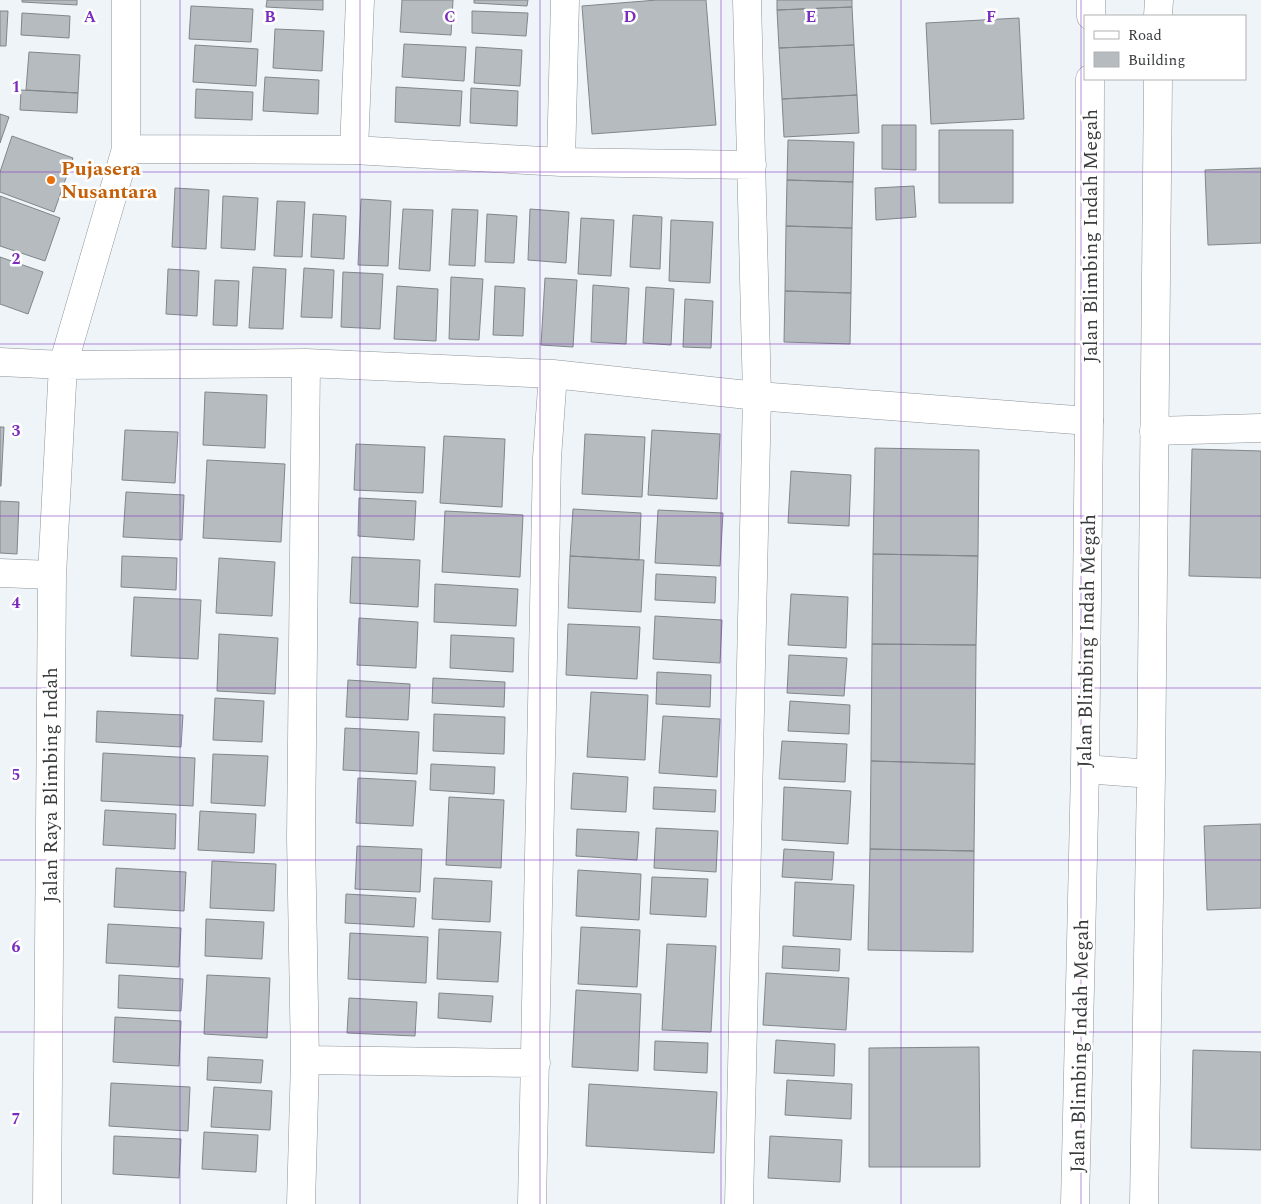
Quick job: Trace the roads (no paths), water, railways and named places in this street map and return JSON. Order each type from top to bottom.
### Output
[{"type":"street","name":"Jalan Raya Blimbing Indah","points":[[46,1204],[52,575],[63,366],[126,149],[126,0]]},
{"type":"street","points":[[354,150],[360,0]]},
{"type":"street","points":[[561,162],[565,0]]},
{"type":"street","points":[[739,1204],[757,396],[747,0]]},
{"type":"street","points":[[1091,0],[1091,15]]},
{"type":"street","points":[[1158,0],[1158,15]]},
{"type":"street","name":"Jalan Blimbing Indah Megah","points":[[1076,1204],[1085,769],[1090,80]]},
{"type":"street","points":[[1144,1204],[1151,774],[1158,80]]},
{"type":"street","points":[[126,149],[354,150],[561,162],[752,165]]},
{"type":"street","points":[[0,362],[63,366],[306,363],[553,374],[757,396],[1089,421]]},
{"type":"street","points":[[301,1204],[305,1060],[301,838],[306,363]]},
{"type":"street","points":[[532,1204],[547,458],[553,374]]},
{"type":"street","points":[[1154,430],[1261,428]]},
{"type":"street","points":[[0,573],[52,575]]},
{"type":"street","points":[[1085,769],[1151,774]]},
{"type":"street","points":[[305,1060],[536,1063]]},
{"type":"place","name":"Pujasera Nusantara","points":[[51,180]]}]
